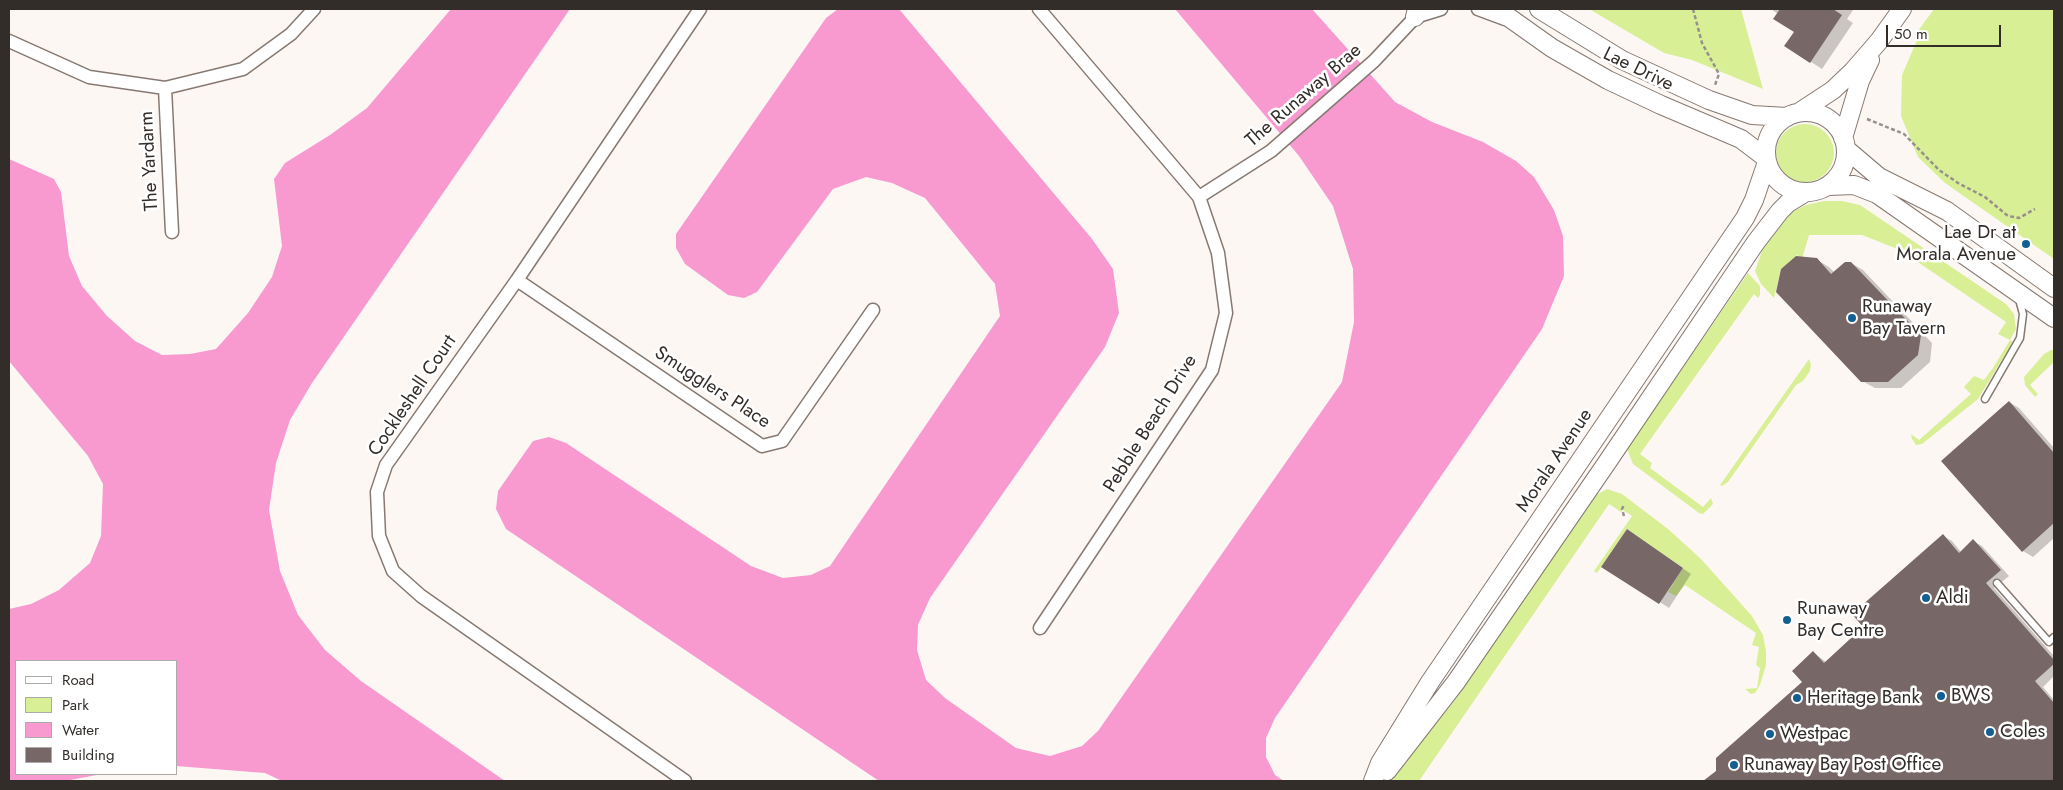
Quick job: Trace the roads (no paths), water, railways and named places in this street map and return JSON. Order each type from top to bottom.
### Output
[{"type":"main road","name":"Lae Drive","points":[[1497,9],[1516,24],[1608,80],[1661,106],[1741,139],[1767,160]]},
{"type":"main road","name":"Lae Drive","points":[[1539,9],[1622,60],[1709,100],[1752,115],[1792,115]]},
{"type":"main road","points":[[1902,9],[1854,71],[1832,90],[1792,115],[1770,134],[1766,149],[1767,160],[1774,176],[1785,186],[1806,192],[1814,192],[1828,186],[1854,185],[1877,194],[2054,318]]},
{"type":"main road","points":[[1844,144],[1860,81],[1878,41]]},
{"type":"main road","points":[[1792,115],[1809,112],[1825,118],[1838,128],[1844,144],[1845,160],[1842,170],[1828,186]]},
{"type":"main road","points":[[1844,144],[1880,177],[1935,204],[2054,288]]},
{"type":"main road","name":"Morala Avenue","points":[[1375,781],[1380,763],[1430,682],[1745,218],[1754,200],[1767,160]]},
{"type":"main road","name":"Morala Avenue","points":[[1375,781],[1389,770],[1456,682],[1756,242],[1788,203],[1806,192]]},
{"type":"street","points":[[9,42],[89,77],[164,88],[242,69],[291,34],[314,9]]},
{"type":"street","name":"Cockleshell Court","points":[[685,781],[421,596],[393,571],[379,536],[378,492],[386,465],[517,280],[700,9]]},
{"type":"street","name":"Pebble Beach Drive","points":[[1039,9],[1199,197],[1218,253],[1226,313],[1212,370],[1040,628]]},
{"type":"street","points":[[1418,12],[1441,9]]},
{"type":"street","points":[[1478,9],[1516,24]]},
{"type":"street","name":"The Runaway Brae","points":[[1199,197],[1261,159],[1374,61],[1418,12]]},
{"type":"street","name":"The Yardarm","points":[[164,88],[172,232]]},
{"type":"street","name":"Smugglers Place","points":[[517,280],[762,446],[782,442],[872,310]]},
{"type":"lane","points":[[1985,399],[2012,356],[2021,335],[2023,314],[2017,295],[2010,287]]},
{"type":"lane","points":[[1997,583],[2049,642],[2054,637]]},
{"type":"water","points":[[451,9],[570,9],[312,383],[290,420],[276,463],[269,510],[280,571],[298,615],[325,650],[361,681],[505,781],[282,781],[265,773],[178,766],[178,660],[15,660],[15,775],[97,775],[65,781],[9,781],[9,609],[31,604],[59,590],[90,563],[101,536],[103,484],[88,456],[9,361],[9,159],[54,179],[61,192],[69,256],[82,286],[107,316],[135,341],[162,355],[190,354],[216,349],[248,313],[272,277],[282,246],[274,179],[285,163],[330,135],[367,108]]},
{"type":"water","points":[[838,9],[899,9],[1092,239],[1113,269],[1119,313],[1105,347],[930,598],[918,625],[917,650],[926,680],[945,698],[1016,748],[1050,756],[1082,746],[1098,731],[1342,382],[1354,322],[1353,269],[1333,206],[1299,156],[1175,9],[1312,9],[1395,102],[1432,122],[1483,142],[1516,161],[1534,177],[1554,210],[1563,236],[1564,276],[1542,329],[1275,718],[1266,738],[1266,757],[1275,775],[1284,781],[879,781],[506,529],[496,509],[498,491],[533,441],[549,437],[566,443],[751,566],[783,578],[811,575],[830,566],[1000,316],[995,284],[925,198],[892,183],[866,177],[833,189],[757,292],[744,298],[728,295],[685,264],[676,248],[676,234],[826,18]]},
{"type":"place","name":"Lae Dr at Morala Avenue","points":[[2026,244]]},
{"type":"place","name":"Runaway Bay Tavern","points":[[1852,318]]},
{"type":"place","name":"Aldi","points":[[1926,598]]},
{"type":"place","name":"Runaway Bay Centre","points":[[1787,620]]},
{"type":"place","name":"BWS","points":[[1941,696]]},
{"type":"place","name":"Heritage Bank","points":[[1797,698]]},
{"type":"place","name":"Coles","points":[[1990,732]]},
{"type":"place","name":"Westpac","points":[[1770,734]]},
{"type":"place","name":"Runaway Bay Post Office","points":[[1734,765]]}]
